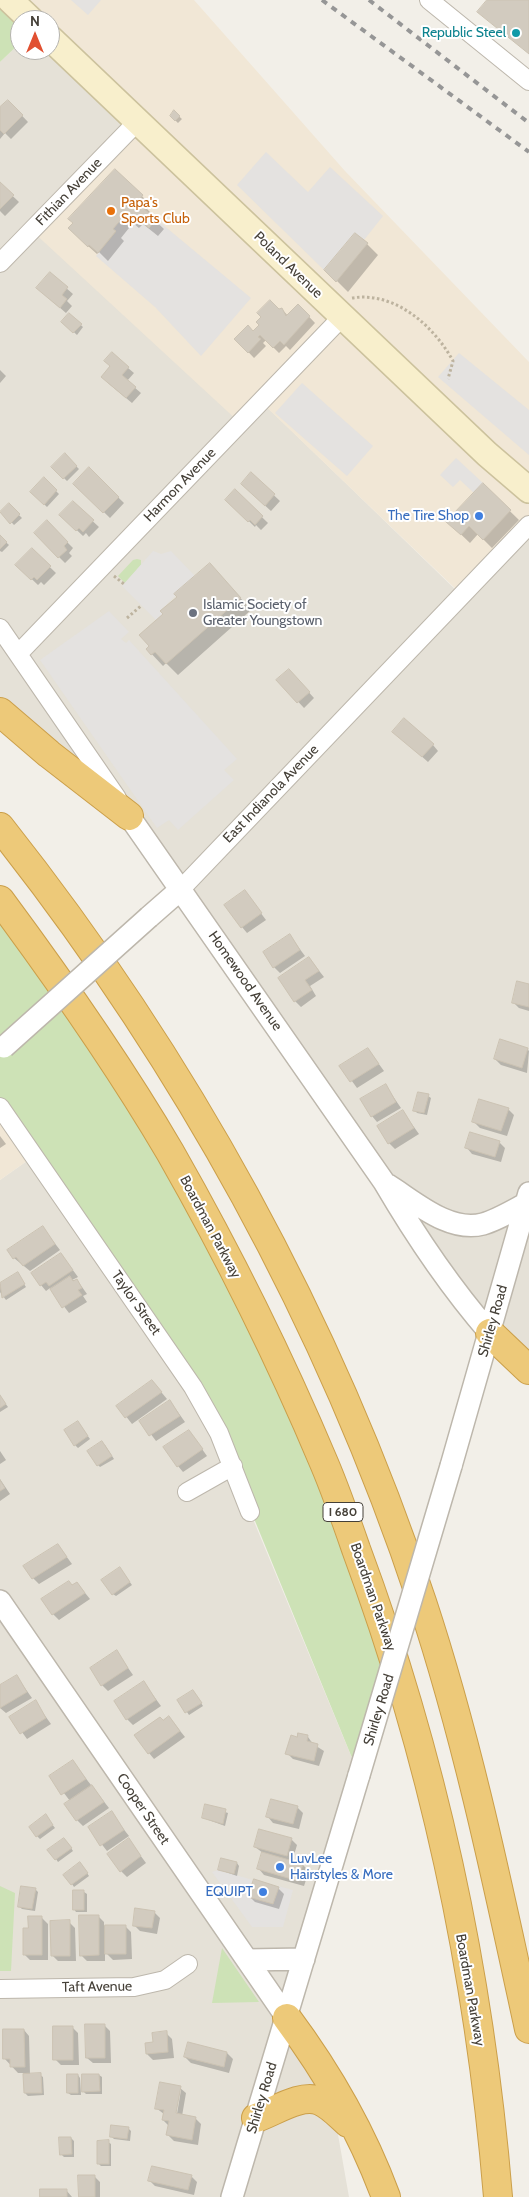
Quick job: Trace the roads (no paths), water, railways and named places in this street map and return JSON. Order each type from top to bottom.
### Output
[{"type":"highway","points":[[0,712],[49,754],[129,816]]},
{"type":"highway","points":[[0,827],[90,946],[129,1002],[190,1098],[241,1187],[305,1311],[365,1445],[422,1601],[446,1679],[484,1824],[529,2029]]},
{"type":"highway","name":"Boardman Parkway","points":[[0,900],[114,1062],[168,1149],[241,1284],[326,1466],[380,1614],[416,1735],[445,1849],[472,1990],[484,2072],[498,2197]]},
{"type":"highway","points":[[490,1334],[529,1370]]},
{"type":"highway","points":[[286,2018],[311,2050],[358,2130],[386,2197]]},
{"type":"highway","points":[[256,2118],[293,2103],[314,2100],[321,2101],[358,2130]]},
{"type":"main road","points":[[10,0],[20,10]]},
{"type":"main road","name":"Poland Avenue","points":[[60,47],[487,454],[529,490]]},
{"type":"street","points":[[429,0],[529,81]]},
{"type":"street","name":"Fithian Avenue","points":[[0,263],[138,121]]},
{"type":"street","name":"Harmon Avenue","points":[[18,654],[337,311]]},
{"type":"street","name":"East Indianola Avenue","points":[[2,1048],[181,889],[529,525]]},
{"type":"street","name":"Homewood Avenue","points":[[0,628],[384,1182],[410,1226],[468,1308],[490,1334]]},
{"type":"street","name":"Taylor Street","points":[[0,1107],[193,1387],[219,1433],[250,1512]]},
{"type":"street","points":[[384,1182],[439,1217],[456,1224],[482,1224],[527,1198]]},
{"type":"street","name":"Shirley Road","points":[[232,2197],[490,1334],[524,1232],[527,1198]]},
{"type":"street","points":[[187,1492],[233,1466]]},
{"type":"street","name":"Cooper Street","points":[[0,1601],[286,2018]]},
{"type":"street","points":[[247,1960],[304,1959]]},
{"type":"street","name":"Taft Avenue","points":[[0,1989],[134,1987],[165,1980],[188,1964]]},
{"type":"railway","points":[[322,0],[529,152]]},
{"type":"railway","points":[[369,0],[529,123]]},
{"type":"place","name":"Republic Steel","points":[[516,33]]},
{"type":"place","name":"Papa's Sports Club","points":[[111,211]]},
{"type":"place","name":"The Tire Shop","points":[[479,516]]},
{"type":"place","name":"Islamic Society of Greater Youngstown","points":[[193,613]]},
{"type":"place","name":"LuvLee Hairstyles & More","points":[[280,1867]]},
{"type":"place","name":"EQUIPT","points":[[263,1892]]}]
